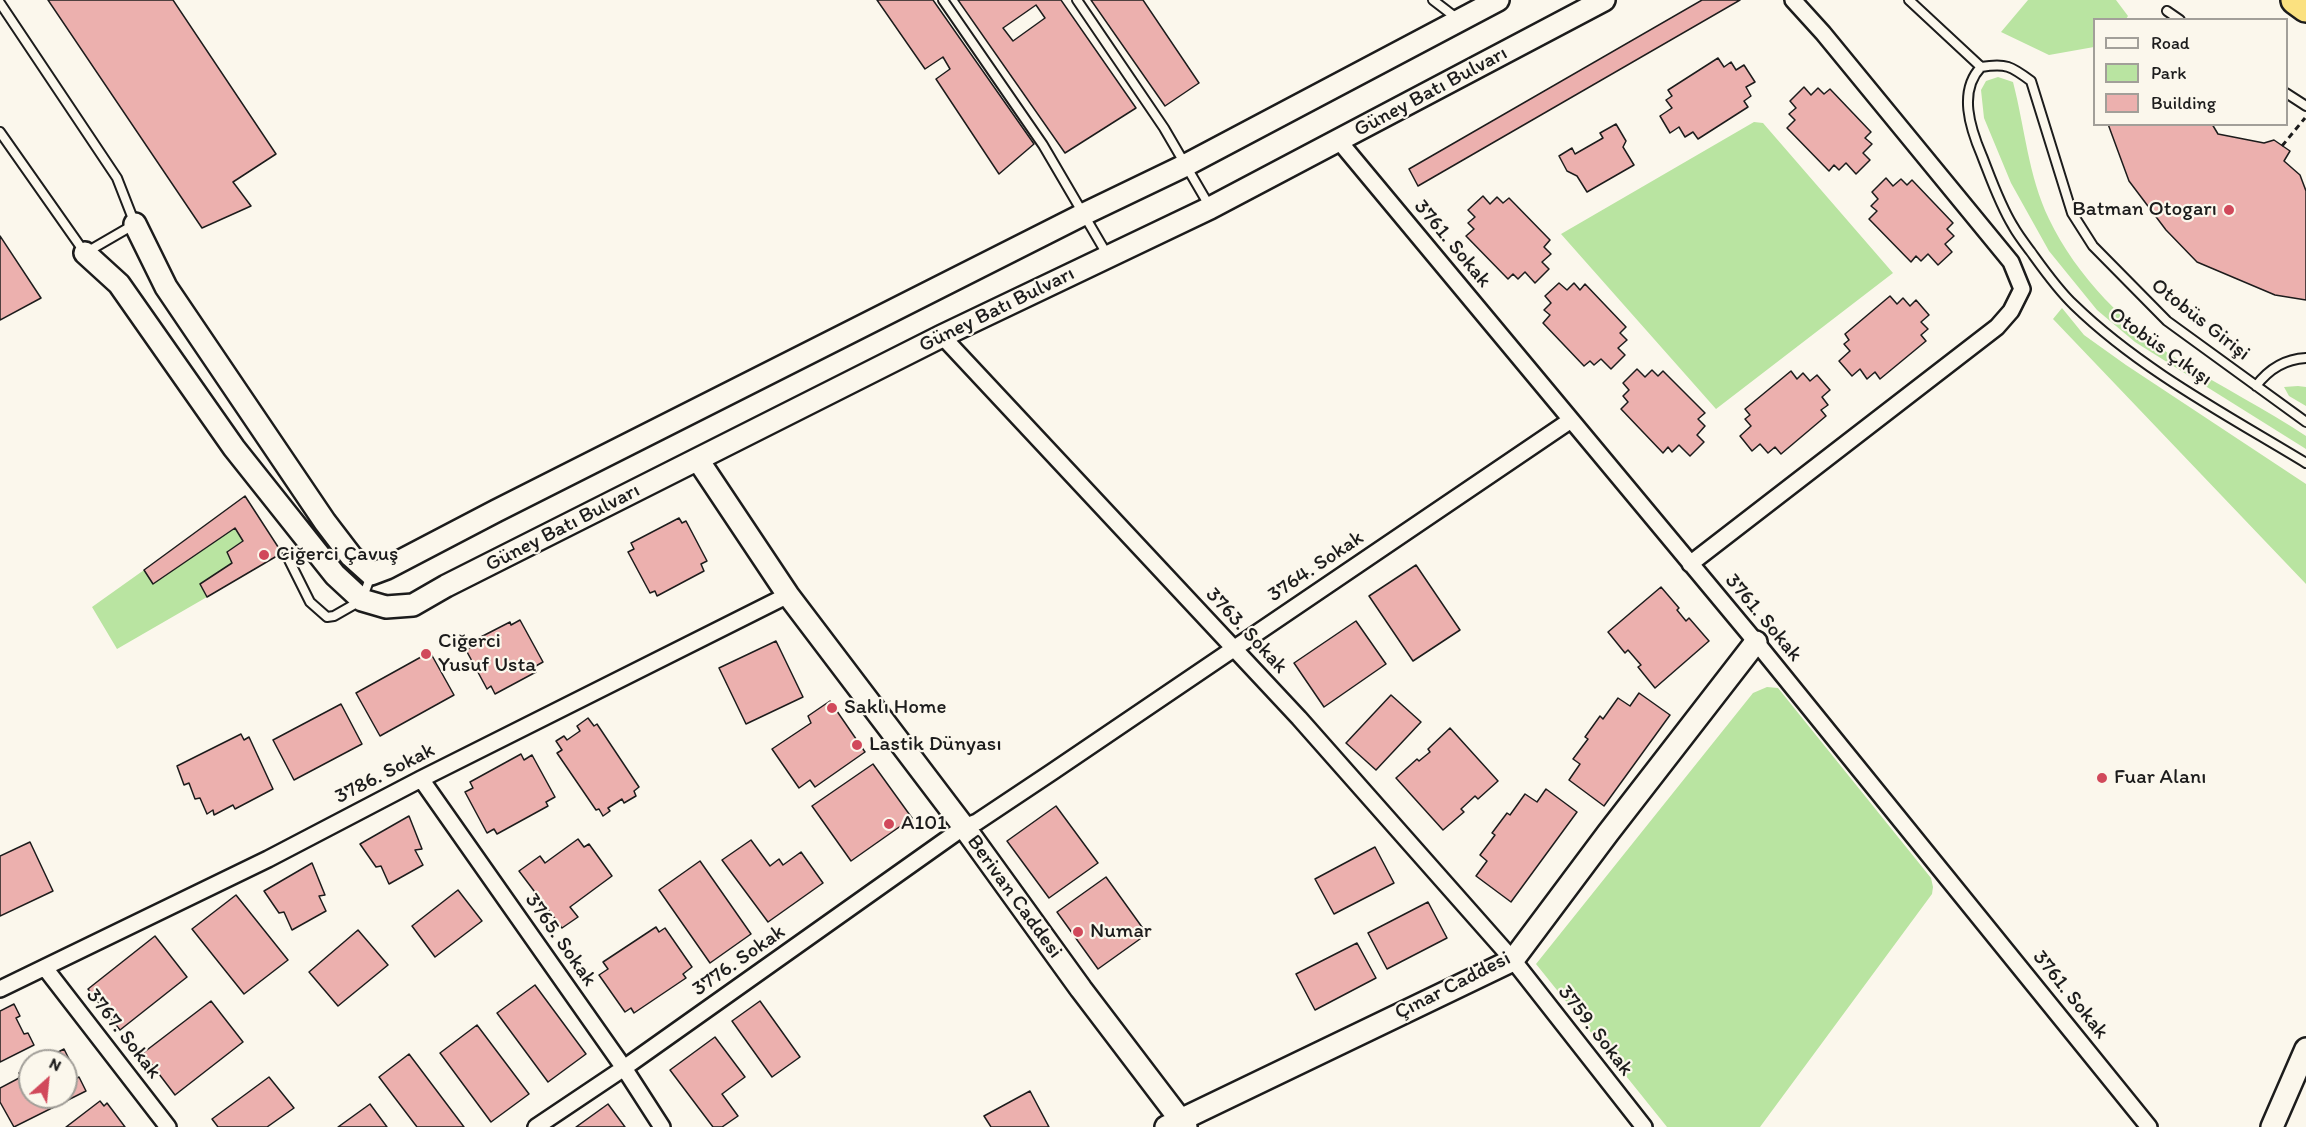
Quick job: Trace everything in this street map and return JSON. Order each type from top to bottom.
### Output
[{"type":"highway","points":[[2295,0],[2306,8]]},
{"type":"street","points":[[135,224],[166,287],[292,473],[351,556],[379,571],[1084,214],[1186,165],[1498,0]]},
{"type":"street","name":"Güney Batı Bulvarı","points":[[362,600],[386,607],[413,605],[446,586],[942,336],[1210,208],[1604,0]]},
{"type":"street","points":[[1690,564],[1997,327],[2011,311],[2022,289],[2011,262],[1831,42],[1793,0]]},
{"type":"street","name":"3761. Sokak","points":[[1339,141],[1756,642],[2149,1127]]},
{"type":"street","points":[[85,253],[119,284],[234,448],[335,575],[362,600]]},
{"type":"street","name":"3763. Sokak","points":[[942,336],[1299,718],[1513,960]]},
{"type":"street","name":"3764. Sokak","points":[[964,827],[977,822],[1570,420]]},
{"type":"street","name":"Berivan Caddesi","points":[[698,460],[788,595],[964,827],[1177,1125]]},
{"type":"street","name":"3786. Sokak","points":[[0,989],[268,859],[421,779],[788,595]]},
{"type":"street","name":"Çınar Caddesi","points":[[1177,1125],[1513,960],[1756,642]]},
{"type":"street","name":"3765. Sokak","points":[[421,779],[624,1068],[662,1127]]},
{"type":"street","name":"3776. Sokak","points":[[536,1127],[624,1068],[964,827]]},
{"type":"street","name":"3759. Sokak","points":[[1513,960],[1644,1127]]},
{"type":"street","name":"3767. Sokak","points":[[45,968],[168,1127]]},
{"type":"street","points":[[2271,1127],[2306,1049]]},
{"type":"lane","points":[[943,0],[1043,145],[1108,256]]},
{"type":"lane","points":[[1077,0],[1164,128],[1210,208]]},
{"type":"lane","points":[[1433,0],[1460,21]]},
{"type":"lane","points":[[1910,0],[1982,67]]},
{"type":"lane","points":[[0,3],[117,178],[135,224],[85,253],[0,132]]},
{"type":"lane","points":[[2167,10],[2177,18]]},
{"type":"lane","name":"Otobüs Girişi","points":[[1982,67],[2000,64],[2016,70],[2031,81],[2072,213],[2093,246],[2167,321],[2306,422]]},
{"type":"lane","name":"Otobüs Çıkışı","points":[[1982,67],[1975,73],[1968,86],[1969,114],[1978,147],[2013,227],[2041,265],[2073,304],[2123,348],[2306,464]]},
{"type":"lane","points":[[2288,94],[2306,106]]},
{"type":"lane","points":[[2256,386],[2277,366],[2306,358]]},
{"type":"lane","points":[[288,558],[310,602],[327,617],[334,616],[362,600],[379,571]]},
{"type":"path","points":[[2282,146],[2306,117]]},
{"type":"green space","points":[[2028,0],[2116,0],[2128,16],[2127,18],[2093,18],[2093,47],[2049,55],[2001,32]]},
{"type":"green space","points":[[1998,77],[2013,82],[2036,186],[2042,202],[2060,240],[2088,280],[2122,316],[2160,347],[2306,436],[2306,449],[2135,342],[2097,310],[2049,251],[2011,183],[1984,118],[1981,90],[1986,81]]},
{"type":"green space","points":[[1754,122],[1763,123],[1893,273],[1716,409],[1561,234]]},
{"type":"green space","points":[[2062,308],[2084,335],[2306,484],[2306,584],[2053,319]]},
{"type":"green space","points":[[2284,387],[2306,387],[2306,406],[2289,396]]},
{"type":"green space","points":[[235,528],[243,541],[227,552],[232,563],[207,597],[117,649],[92,607],[144,570],[153,584]]},
{"type":"green space","points":[[1767,687],[1778,688],[1931,878],[1932,894],[1760,1127],[1667,1127],[1536,964],[1753,693]]},
{"type":"building","points":[[48,0],[173,0],[276,154],[233,182],[251,206],[202,228]]},
{"type":"building","points":[[877,0],[933,0],[1034,144],[999,174],[936,79],[950,69],[943,57],[925,69]]},
{"type":"building","points":[[958,0],[1061,0],[1136,108],[1065,153]],"holes":[[[1036,5],[1045,18],[1013,41],[1003,28]]]},
{"type":"building","points":[[1091,0],[1143,0],[1199,83],[1165,106]]},
{"type":"building","points":[[1702,0],[1740,0],[1418,186],[1409,169]]},
{"type":"building","points":[[1718,58],[1724,67],[1731,62],[1736,70],[1744,65],[1755,82],[1746,87],[1751,96],[1744,101],[1748,107],[1698,139],[1693,132],[1685,137],[1679,127],[1670,133],[1660,116],[1672,108],[1666,100],[1672,96],[1668,90]]},
{"type":"building","points":[[1804,87],[1811,95],[1818,88],[1824,94],[1830,89],[1871,132],[1865,138],[1872,144],[1863,153],[1870,160],[1856,174],[1846,163],[1839,170],[1834,165],[1829,171],[1787,128],[1795,120],[1789,114],[1796,108],[1790,101]]},
{"type":"building","points":[[1616,124],[1626,141],[1623,147],[1634,165],[1587,192],[1577,176],[1567,171],[1559,156],[1572,148],[1575,154],[1603,138],[1600,133]]},
{"type":"building","name":"Batman Otogarı","points":[[2109,126],[2213,126],[2218,134],[2264,143],[2274,140],[2290,151],[2284,161],[2300,175],[2306,191],[2306,300],[2275,295],[2197,262],[2166,230],[2129,181]]},
{"type":"building","points":[[1886,178],[1893,186],[1901,179],[1907,185],[1912,180],[1953,223],[1947,229],[1954,236],[1945,244],[1952,252],[1938,265],[1928,254],[1921,261],[1916,256],[1911,262],[1869,219],[1877,211],[1871,206],[1878,199],[1872,192]]},
{"type":"building","points":[[1483,196],[1490,204],[1497,197],[1503,203],[1509,198],[1550,240],[1544,247],[1551,254],[1542,262],[1549,269],[1535,283],[1525,272],[1518,279],[1513,274],[1508,279],[1466,236],[1474,229],[1468,223],[1475,217],[1468,210]]},
{"type":"building","points":[[0,236],[41,298],[0,320]]},
{"type":"building","points":[[1559,283],[1567,290],[1574,283],[1580,290],[1585,284],[1626,327],[1620,333],[1627,340],[1618,348],[1625,355],[1611,369],[1601,359],[1594,365],[1590,361],[1584,366],[1543,323],[1550,315],[1544,310],[1551,303],[1545,296]]},
{"type":"building","points":[[1890,296],[1897,304],[1903,298],[1910,306],[1916,300],[1929,315],[1921,322],[1928,329],[1921,335],[1926,341],[1880,379],[1875,372],[1867,379],[1860,369],[1852,376],[1839,361],[1850,351],[1844,344],[1849,340],[1845,334]]},
{"type":"building","points":[[1637,369],[1645,377],[1652,370],[1658,376],[1663,371],[1705,413],[1698,419],[1705,426],[1697,435],[1704,442],[1690,456],[1679,445],[1672,452],[1668,447],[1663,453],[1621,409],[1628,402],[1623,396],[1629,390],[1623,383]]},
{"type":"building","points":[[1791,371],[1797,379],[1803,373],[1810,381],[1817,375],[1830,390],[1822,397],[1828,405],[1821,410],[1826,416],[1781,454],[1775,447],[1768,453],[1760,444],[1752,451],[1740,436],[1751,426],[1745,419],[1750,415],[1745,409]]},
{"type":"building","points":[[245,496],[282,553],[207,597],[200,584],[232,563],[227,552],[243,541],[235,528],[153,584],[144,570]]},
{"type":"building","points":[[679,518],[682,523],[686,521],[707,561],[701,564],[704,571],[657,596],[655,591],[650,593],[628,552],[634,549],[631,543]]},
{"type":"building","points":[[1416,565],[1460,630],[1413,661],[1369,596]]},
{"type":"building","points":[[1661,587],[1679,608],[1677,610],[1686,621],[1689,618],[1709,641],[1655,688],[1638,667],[1641,665],[1628,650],[1625,653],[1608,632]]},
{"type":"building","points":[[520,620],[543,662],[534,667],[536,672],[495,694],[491,686],[487,689],[466,650],[475,645],[473,641],[510,622],[511,625]]},
{"type":"building","points":[[1356,621],[1386,664],[1324,707],[1294,663]]},
{"type":"building","points":[[776,641],[803,697],[746,724],[719,668]]},
{"type":"building","points":[[430,652],[454,695],[380,736],[356,693]]},
{"type":"building","points":[[1639,693],[1670,715],[1604,806],[1569,780],[1580,764],[1573,759],[1588,739],[1585,737],[1600,716],[1603,719],[1618,698],[1630,706]]},
{"type":"building","points":[[1391,695],[1421,722],[1376,770],[1346,743]]},
{"type":"building","points":[[830,701],[865,752],[815,787],[810,780],[799,788],[772,749],[811,723],[808,716]]},
{"type":"building","points":[[341,704],[362,744],[294,780],[273,740]]},
{"type":"building","points":[[588,718],[594,726],[597,724],[639,787],[634,791],[636,796],[624,803],[622,799],[608,808],[610,811],[603,816],[599,809],[596,810],[557,753],[562,750],[556,741],[564,736],[567,740],[580,731],[577,726]]},
{"type":"building","points":[[1450,728],[1498,781],[1478,799],[1475,796],[1461,809],[1464,812],[1443,830],[1396,778],[1417,759],[1419,761],[1430,752],[1428,749]]},
{"type":"building","points":[[241,734],[244,740],[249,737],[273,789],[235,809],[233,805],[214,815],[213,810],[207,814],[200,798],[195,799],[189,783],[184,785],[177,766]]},
{"type":"building","points":[[521,754],[524,760],[532,755],[555,797],[546,802],[548,806],[497,834],[494,829],[487,833],[465,792],[473,788],[470,782]]},
{"type":"building","points":[[873,764],[912,818],[851,861],[812,806]]},
{"type":"building","points":[[1546,789],[1577,812],[1511,902],[1476,876],[1487,861],[1480,855],[1495,835],[1492,833],[1507,813],[1510,815],[1525,794],[1537,802]]},
{"type":"building","points":[[1056,806],[1098,863],[1049,898],[1007,841]]},
{"type":"building","points":[[409,816],[422,849],[415,850],[423,865],[389,884],[381,866],[376,867],[360,844]]},
{"type":"building","points":[[578,839],[584,847],[589,844],[612,876],[570,907],[578,917],[562,928],[519,871],[540,856],[545,863]]},
{"type":"building","points":[[751,840],[770,866],[779,859],[783,865],[801,852],[823,883],[768,922],[722,860]]},
{"type":"building","points":[[30,842],[53,891],[0,916],[0,856]]},
{"type":"building","points":[[1375,847],[1394,883],[1334,914],[1315,879]]},
{"type":"building","points":[[700,861],[751,934],[710,963],[659,890]]},
{"type":"building","points":[[312,863],[325,895],[319,896],[326,911],[292,930],[284,912],[279,913],[264,891]]},
{"type":"building","points":[[1106,877],[1147,934],[1098,969],[1057,912]]},
{"type":"building","points":[[458,890],[482,921],[435,957],[412,926]]},
{"type":"building","points":[[236,895],[288,960],[244,994],[192,929]]},
{"type":"building","points":[[1428,902],[1447,938],[1387,969],[1368,933]]},
{"type":"building","points":[[656,927],[659,932],[665,928],[692,967],[683,974],[686,978],[634,1013],[631,1008],[625,1012],[599,975],[608,969],[603,962]]},
{"type":"building","points":[[358,930],[388,965],[338,1006],[309,972]]},
{"type":"building","points":[[155,936],[187,977],[120,1030],[88,989]]},
{"type":"building","points":[[1357,943],[1376,978],[1315,1010],[1296,974]]},
{"type":"building","points":[[535,985],[586,1054],[548,1082],[497,1013]]},
{"type":"building","points":[[211,1001],[243,1042],[175,1095],[143,1053]]},
{"type":"building","points":[[760,1001],[800,1057],[772,1077],[732,1021]]},
{"type":"building","points":[[14,1004],[20,1016],[16,1018],[24,1034],[28,1033],[34,1045],[26,1049],[18,1049],[18,1053],[0,1062],[0,1011]]},
{"type":"building","points":[[477,1025],[529,1094],[491,1122],[440,1053]]},
{"type":"building","points":[[715,1037],[745,1077],[722,1094],[738,1116],[722,1127],[713,1127],[670,1070]]},
{"type":"building","points":[[409,1054],[464,1127],[417,1127],[379,1077]]},
{"type":"building","points":[[79,1077],[86,1091],[78,1095],[78,1078]]},
{"type":"building","points":[[269,1077],[294,1108],[267,1127],[218,1127],[212,1119]]},
{"type":"building","points":[[18,1079],[18,1109],[50,1109],[14,1127],[0,1102],[0,1088]]},
{"type":"building","points":[[1030,1091],[1049,1127],[991,1127],[984,1116]]},
{"type":"building","points":[[100,1101],[104,1106],[107,1103],[125,1127],[66,1127]]},
{"type":"building","points":[[370,1104],[387,1127],[338,1127]]},
{"type":"building","points":[[608,1104],[625,1127],[576,1127]]},
{"type":"place","name":"Batman Otogarı","points":[[2229,210]]},
{"type":"place","name":"Ciğerci Çavuş","points":[[264,555]]},
{"type":"place","name":"Ciğerci Yusuf Usta","points":[[426,654]]},
{"type":"place","name":"Saklı Home","points":[[832,708]]},
{"type":"place","name":"Lastik Dünyası","points":[[857,745]]},
{"type":"place","name":"Fuar Alanı","points":[[2102,778]]},
{"type":"place","name":"A101","points":[[889,824]]},
{"type":"place","name":"Numar","points":[[1078,932]]}]
